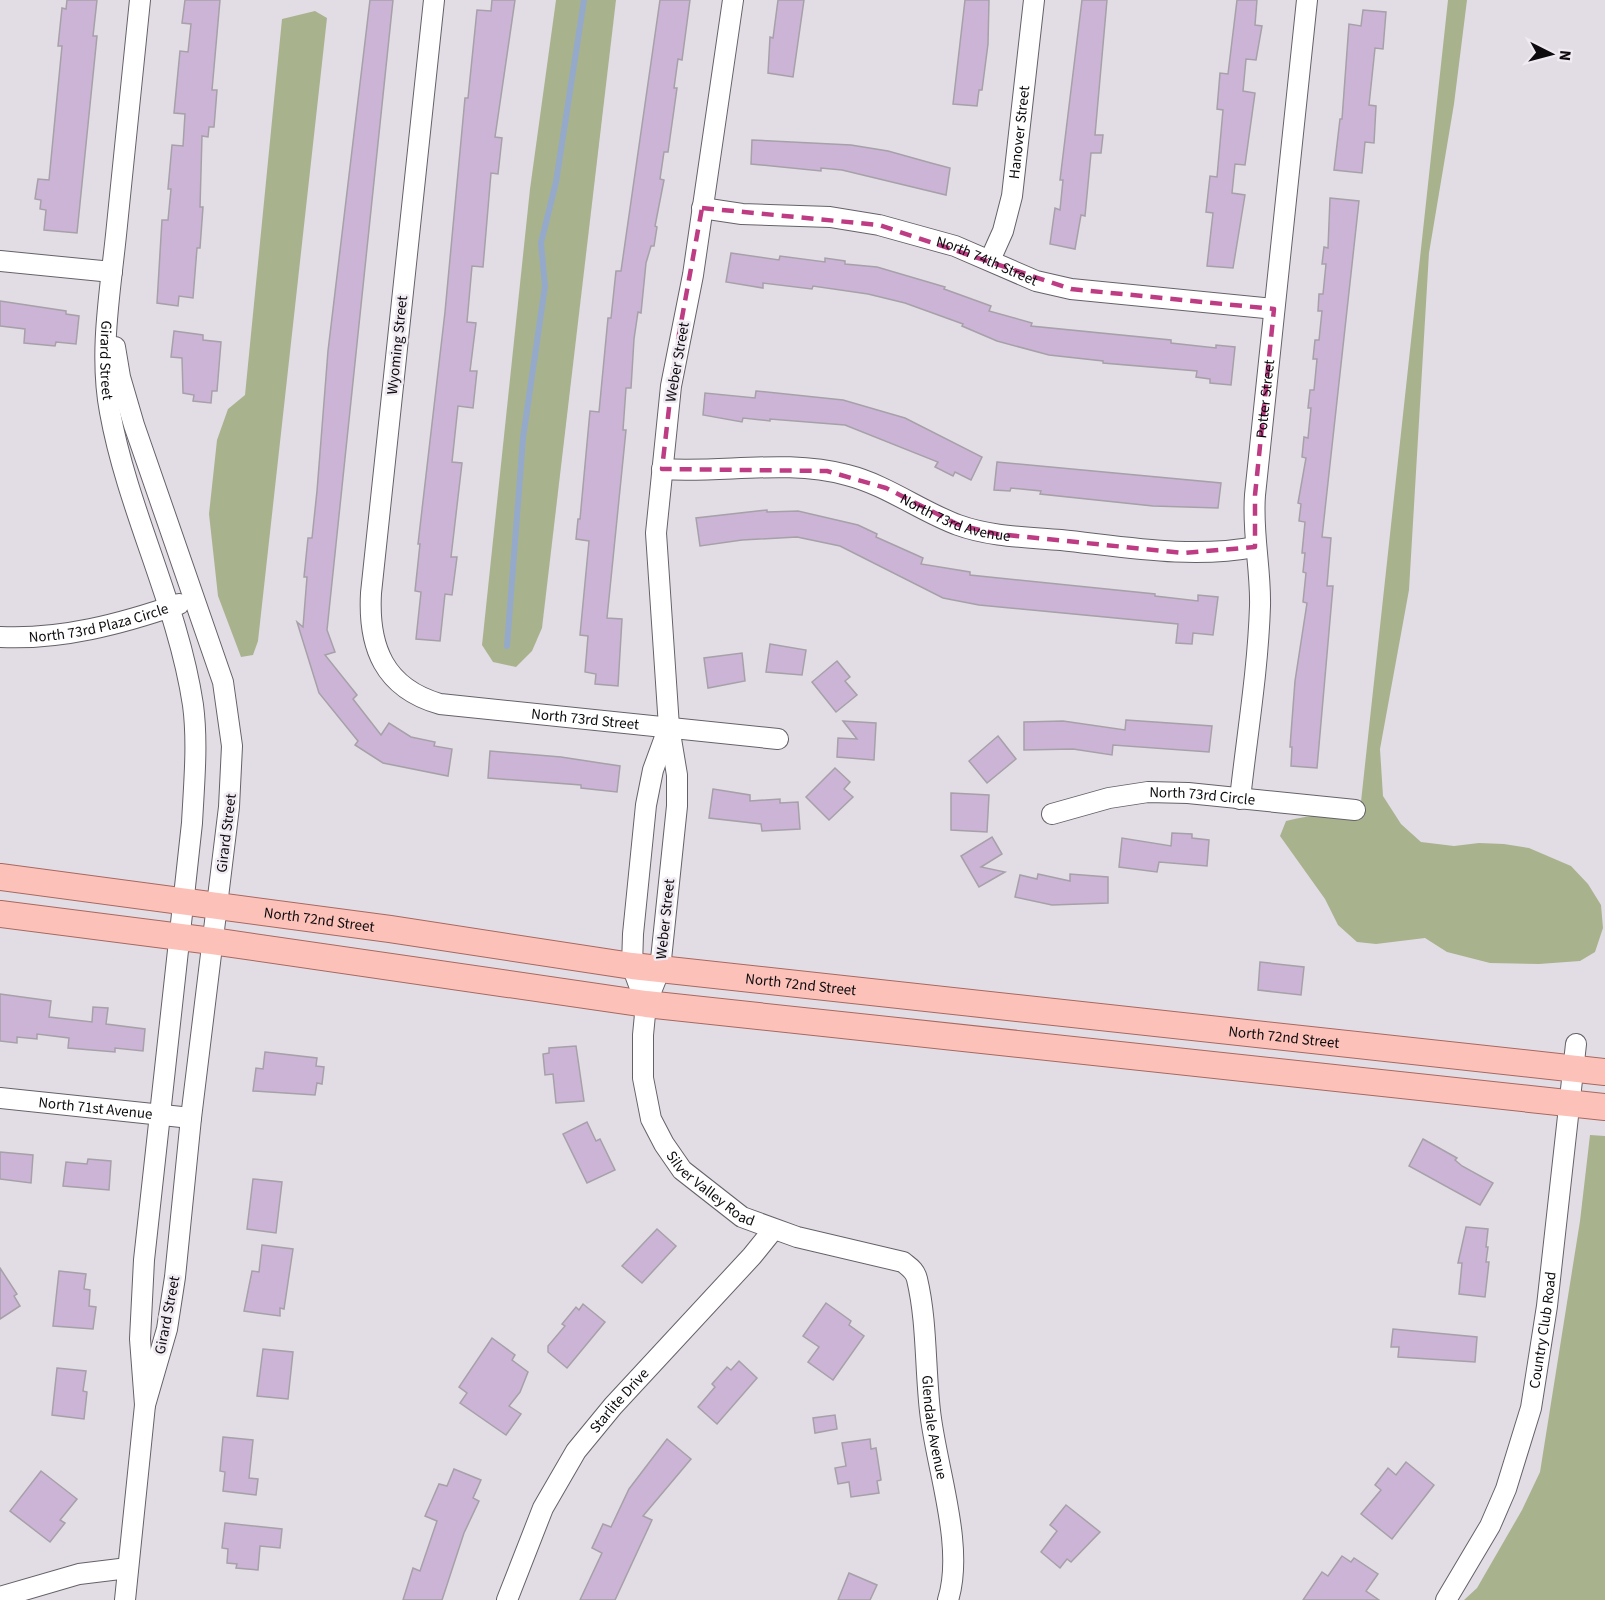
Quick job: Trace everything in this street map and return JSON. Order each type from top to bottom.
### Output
[{"type":"main road","name":"North 72nd Street","points":[[0,877],[217,905],[632,966],[1605,1072]]},
{"type":"main road","points":[[0,914],[212,941],[646,1005],[1605,1107]]},
{"type":"street","name":"Girard Street","points":[[140,0],[112,272],[106,362],[110,413],[130,488],[183,652],[194,718],[194,789],[141,1298],[140,1340],[146,1406]]},
{"type":"street","name":"Wyoming Street","points":[[398,683],[376,648],[372,632],[370,604],[434,0]]},
{"type":"street","name":"Weber Street","points":[[646,1005],[660,969],[677,806],[677,775],[669,727],[656,554],[662,469],[671,386],[691,284],[733,0]]},
{"type":"street","name":"Hanover Street","points":[[990,260],[1008,215],[1014,186],[1034,0]]},
{"type":"street","name":"Potter Street","points":[[1240,799],[1260,606],[1255,547],[1255,495],[1307,0]]},
{"type":"street","name":"North 74th Street","points":[[702,208],[742,214],[855,220],[905,231],[990,260],[1036,281],[1071,289],[1274,309]]},
{"type":"street","points":[[0,261],[112,272]]},
{"type":"street","name":"Girard Street","points":[[112,272],[113,336],[120,377],[134,425],[223,682],[230,719],[231,782],[167,1329],[146,1406],[125,1600]]},
{"type":"street","name":"North 73rd Avenue","points":[[662,469],[698,471],[786,467],[837,473],[886,488],[959,525],[998,534],[1193,553],[1255,547]]},
{"type":"street","name":"North 73rd Plaza Circle","points":[[0,637],[21,638],[70,633],[195,599]]},
{"type":"street","name":"North 73rd Street","points":[[398,683],[422,699],[440,704],[778,739]]},
{"type":"street","name":"Weber Street","points":[[646,1005],[632,966],[646,805],[653,770],[669,727]]},
{"type":"street","name":"North 73rd Circle","points":[[1052,814],[1132,794],[1188,793],[1355,810]]},
{"type":"street","name":"Silver Valley Road","points":[[646,1005],[642,1050],[643,1078],[651,1119],[664,1144],[682,1170],[702,1188],[742,1217],[773,1230],[903,1262]]},
{"type":"street","name":"Country Club Road","points":[[1446,1600],[1490,1526],[1506,1489],[1531,1407],[1547,1306],[1576,1044]]},
{"type":"street","name":"North 71st Avenue","points":[[0,1098],[191,1118]]},
{"type":"street","name":"Starlite Drive","points":[[507,1600],[543,1508],[576,1451],[613,1406],[752,1256],[773,1230]]},
{"type":"street","name":"Glendale Avenue","points":[[903,1262],[917,1276],[921,1303],[930,1412],[954,1571],[948,1600]]},
{"type":"street","points":[[0,1597],[79,1574],[128,1568]]},
{"type":"highlighted area","points":[[702,208],[879,225],[1071,289],[1274,309],[1255,495],[1255,547],[1184,553],[997,534],[959,525],[886,488],[827,471],[662,469],[675,356]]},
{"type":"green space","points":[[556,0],[616,0],[542,628],[532,651],[516,667],[493,662],[482,645],[530,189]]},
{"type":"green space","points":[[1448,0],[1467,0],[1454,104],[1429,253],[1409,590],[1380,749],[1383,796],[1401,824],[1421,842],[1454,846],[1479,843],[1504,844],[1529,848],[1571,866],[1588,884],[1601,905],[1603,928],[1595,952],[1580,961],[1539,964],[1490,963],[1447,952],[1425,938],[1376,944],[1357,942],[1338,925],[1325,899],[1280,836],[1286,821],[1295,819],[1332,815],[1359,820]]},
{"type":"green space","points":[[315,11],[327,18],[258,641],[253,655],[241,657],[218,596],[209,514],[217,440],[228,409],[245,395],[282,19]]},
{"type":"green space","points":[[1590,1135],[1605,1136],[1605,1600],[1464,1600],[1477,1588],[1522,1510],[1540,1472],[1580,1221]]},
{"type":"building","points":[[67,0],[97,0],[93,36],[97,36],[77,233],[44,230],[46,210],[40,209],[41,200],[35,199],[38,179],[49,180],[62,46],[58,46],[62,8],[66,9]]},
{"type":"building","points":[[185,0],[220,0],[212,90],[217,90],[214,127],[209,127],[208,137],[202,136],[200,207],[203,207],[200,248],[197,248],[193,298],[179,296],[178,306],[157,303],[162,220],[168,220],[171,189],[168,189],[172,145],[183,146],[185,114],[174,113],[180,51],[188,52],[191,24],[182,23]]},
{"type":"building","points":[[370,0],[393,0],[327,630],[335,652],[325,655],[357,695],[353,699],[381,735],[389,723],[411,737],[435,742],[434,746],[452,749],[448,776],[383,763],[355,745],[358,741],[319,693],[297,622],[303,627],[307,577],[304,577],[308,538],[312,538],[328,351]]},
{"type":"building","points":[[492,0],[515,0],[495,137],[502,138],[498,174],[491,173],[483,267],[472,266],[467,322],[476,323],[470,371],[477,371],[473,408],[458,406],[452,462],[462,463],[451,557],[457,557],[452,595],[445,594],[440,641],[416,639],[421,592],[415,591],[420,544],[418,544],[445,312],[465,98],[468,98],[477,10],[491,11]]},
{"type":"building","points":[[660,0],[690,0],[682,60],[678,59],[674,88],[677,88],[668,152],[664,152],[660,179],[664,180],[655,226],[657,227],[654,246],[651,246],[646,263],[641,313],[638,312],[631,388],[626,388],[623,430],[626,430],[607,618],[622,619],[618,686],[595,684],[596,674],[585,672],[588,636],[580,635],[589,541],[576,539],[578,519],[580,519],[590,411],[599,412],[608,318],[611,318],[616,271],[621,271]]},
{"type":"building","points":[[778,0],[804,0],[793,77],[768,73],[770,37],[773,38]]},
{"type":"building","points":[[965,0],[989,0],[988,44],[982,90],[979,90],[977,106],[953,104]]},
{"type":"building","points":[[1082,0],[1107,0],[1095,135],[1103,135],[1101,153],[1091,153],[1085,216],[1081,215],[1075,249],[1050,244],[1055,208],[1060,210],[1063,180],[1060,180]]},
{"type":"building","points":[[1237,0],[1257,0],[1255,25],[1262,26],[1256,60],[1246,59],[1243,91],[1255,93],[1245,165],[1235,164],[1232,193],[1245,195],[1233,268],[1207,266],[1213,213],[1206,212],[1210,176],[1217,177],[1223,110],[1217,109],[1220,73],[1228,74]]},
{"type":"building","points":[[1363,10],[1386,12],[1383,49],[1375,48],[1369,105],[1376,106],[1374,143],[1365,142],[1362,173],[1334,170],[1340,119],[1342,119],[1349,24],[1361,26]]},
{"type":"building","points":[[752,140],[851,145],[888,151],[950,168],[946,195],[842,170],[821,168],[821,171],[751,164]]},
{"type":"building","points":[[1330,198],[1359,201],[1322,537],[1331,538],[1327,586],[1333,586],[1317,768],[1291,766],[1292,747],[1290,747],[1295,681],[1307,603],[1303,602],[1306,573],[1303,572],[1305,553],[1302,553],[1305,522],[1299,521],[1301,504],[1298,503],[1306,458],[1302,457],[1304,437],[1308,438],[1310,390],[1314,390],[1317,359],[1313,359],[1315,340],[1319,340],[1322,311],[1318,311],[1319,294],[1323,294],[1326,264],[1322,264],[1324,247],[1328,248]]},
{"type":"building","points":[[731,253],[779,260],[780,256],[825,262],[825,258],[845,261],[845,264],[877,267],[945,287],[944,289],[991,306],[989,311],[1032,323],[1031,326],[1171,340],[1171,343],[1216,348],[1216,345],[1235,347],[1231,385],[1210,383],[1210,379],[1196,377],[1197,371],[1103,363],[1103,361],[1049,355],[997,341],[962,326],[963,324],[905,303],[868,294],[813,286],[812,289],[763,283],[763,288],[726,282]]},
{"type":"building","points":[[0,301],[66,311],[66,314],[79,316],[76,344],[56,342],[55,346],[24,343],[25,329],[0,326]]},
{"type":"building","points":[[174,331],[203,335],[203,340],[221,342],[217,391],[212,391],[211,403],[193,401],[194,395],[183,393],[182,358],[171,357]]},
{"type":"building","points":[[756,391],[843,400],[905,418],[982,457],[971,480],[955,472],[953,476],[935,467],[938,462],[845,425],[743,418],[742,422],[703,415],[705,393],[755,398]]},
{"type":"building","points":[[997,462],[1221,483],[1218,508],[1153,506],[1040,494],[1041,491],[1011,488],[1010,491],[994,490]]},
{"type":"building","points":[[767,510],[767,512],[798,511],[858,525],[877,534],[876,537],[923,558],[921,564],[970,572],[970,575],[1155,594],[1155,596],[1198,601],[1198,595],[1218,597],[1213,635],[1193,633],[1192,644],[1176,643],[1178,624],[979,605],[943,598],[840,546],[797,537],[742,540],[700,546],[696,518]]},
{"type":"building","points":[[770,644],[806,650],[802,675],[766,672]]},
{"type":"building","points":[[742,653],[745,681],[708,688],[704,658]]},
{"type":"building","points":[[837,661],[850,677],[845,681],[857,695],[836,712],[812,682]]},
{"type":"building","points":[[1126,720],[1212,726],[1209,752],[1113,745],[1112,755],[1073,749],[1024,750],[1024,722],[1063,721],[1125,730]]},
{"type":"building","points":[[843,721],[876,723],[874,760],[837,757],[838,738],[857,739]]},
{"type":"building","points":[[998,736],[1016,759],[987,783],[969,761]]},
{"type":"building","points":[[490,751],[561,757],[620,766],[617,792],[581,788],[581,785],[488,778]]},
{"type":"building","points":[[835,768],[850,782],[844,789],[853,797],[829,820],[806,797]]},
{"type":"building","points":[[713,789],[750,795],[750,801],[780,799],[780,803],[798,802],[800,829],[762,831],[761,824],[709,818]]},
{"type":"building","points":[[951,793],[989,795],[987,832],[951,830]]},
{"type":"building","points":[[1172,833],[1192,834],[1192,838],[1209,840],[1207,866],[1159,862],[1157,872],[1119,867],[1122,838],[1171,846]]},
{"type":"building","points":[[992,837],[1002,854],[981,867],[1005,872],[979,887],[961,856]]},
{"type":"building","points":[[1038,874],[1070,881],[1070,874],[1108,877],[1108,903],[1052,905],[1015,897],[1020,875],[1037,879]]},
{"type":"building","points":[[1260,962],[1304,967],[1301,995],[1258,990]]},
{"type":"building","points":[[0,994],[51,1001],[49,1017],[92,1022],[93,1007],[108,1008],[106,1024],[145,1029],[143,1051],[115,1048],[115,1052],[68,1048],[69,1038],[37,1034],[37,1039],[17,1037],[17,1043],[0,1041]]},
{"type":"building","points":[[576,1046],[584,1101],[556,1103],[553,1074],[545,1075],[543,1054],[549,1053],[549,1048]]},
{"type":"building","points":[[265,1052],[317,1058],[316,1066],[324,1067],[322,1084],[317,1083],[315,1095],[253,1091],[256,1068],[263,1069]]},
{"type":"building","points":[[587,1122],[596,1141],[600,1139],[615,1170],[587,1183],[563,1134]]},
{"type":"building","points":[[1423,1139],[1457,1158],[1455,1160],[1462,1166],[1493,1183],[1480,1205],[1409,1166]]},
{"type":"building","points":[[0,1152],[33,1155],[31,1183],[0,1179]]},
{"type":"building","points":[[88,1159],[111,1161],[109,1190],[63,1186],[66,1162],[87,1164]]},
{"type":"building","points":[[253,1179],[282,1182],[276,1233],[247,1229]]},
{"type":"building","points":[[1466,1227],[1488,1229],[1486,1262],[1489,1262],[1485,1297],[1459,1294],[1462,1263],[1458,1263]]},
{"type":"building","points":[[657,1229],[676,1246],[642,1283],[622,1266]]},
{"type":"building","points":[[262,1245],[293,1249],[284,1309],[280,1308],[280,1316],[244,1311],[252,1271],[259,1272]]},
{"type":"building","points":[[0,1268],[17,1294],[14,1296],[20,1306],[0,1319]]},
{"type":"building","points":[[59,1271],[86,1274],[84,1289],[90,1290],[89,1306],[96,1307],[93,1329],[53,1326]]},
{"type":"building","points":[[826,1303],[851,1321],[849,1325],[864,1336],[833,1380],[808,1362],[819,1347],[803,1336]]},
{"type":"building","points":[[583,1304],[605,1322],[567,1368],[548,1352],[548,1346],[565,1326],[562,1324],[576,1307],[579,1310]]},
{"type":"building","points":[[1393,1329],[1477,1337],[1475,1362],[1398,1357],[1399,1347],[1391,1347]]},
{"type":"building","points":[[492,1338],[515,1355],[512,1360],[528,1372],[520,1392],[509,1406],[521,1414],[506,1435],[460,1403],[467,1393],[459,1387]]},
{"type":"building","points":[[263,1349],[293,1352],[288,1399],[257,1396]]},
{"type":"building","points":[[739,1361],[757,1378],[717,1424],[698,1407],[715,1387],[712,1384],[727,1367],[731,1370]]},
{"type":"building","points":[[57,1368],[86,1371],[83,1391],[87,1392],[84,1419],[52,1415]]},
{"type":"building","points":[[835,1415],[837,1429],[815,1433],[813,1418]]},
{"type":"building","points":[[223,1437],[253,1440],[249,1478],[258,1479],[256,1495],[223,1491],[225,1472],[220,1471]]},
{"type":"building","points":[[667,1439],[691,1459],[643,1516],[652,1520],[615,1600],[580,1600],[602,1553],[592,1548],[603,1524],[611,1527],[629,1489]]},
{"type":"building","points":[[870,1439],[871,1449],[876,1448],[881,1480],[877,1481],[879,1493],[851,1497],[849,1482],[838,1484],[835,1468],[846,1466],[842,1443]]},
{"type":"building","points":[[1406,1462],[1434,1485],[1392,1539],[1361,1514],[1381,1490],[1375,1485],[1388,1468],[1396,1475]]},
{"type":"building","points":[[454,1469],[481,1480],[473,1498],[479,1501],[464,1533],[442,1600],[403,1600],[413,1568],[420,1571],[437,1521],[425,1516],[439,1484],[447,1486]]},
{"type":"building","points":[[41,1471],[77,1499],[60,1520],[65,1523],[50,1542],[10,1511]]},
{"type":"building","points":[[1066,1505],[1100,1532],[1071,1562],[1067,1559],[1060,1568],[1041,1552],[1057,1531],[1050,1525]]},
{"type":"building","points":[[225,1523],[282,1529],[280,1548],[260,1546],[258,1570],[236,1568],[237,1564],[227,1563],[228,1549],[222,1548]]},
{"type":"building","points":[[1342,1556],[1351,1562],[1354,1558],[1378,1574],[1366,1591],[1379,1600],[1303,1600],[1322,1572],[1328,1576]]},
{"type":"building","points":[[849,1573],[877,1585],[870,1600],[838,1600]]},
{"type":"waterway","points":[[507,646],[523,438],[545,286],[541,243],[556,182],[584,0]]}]
